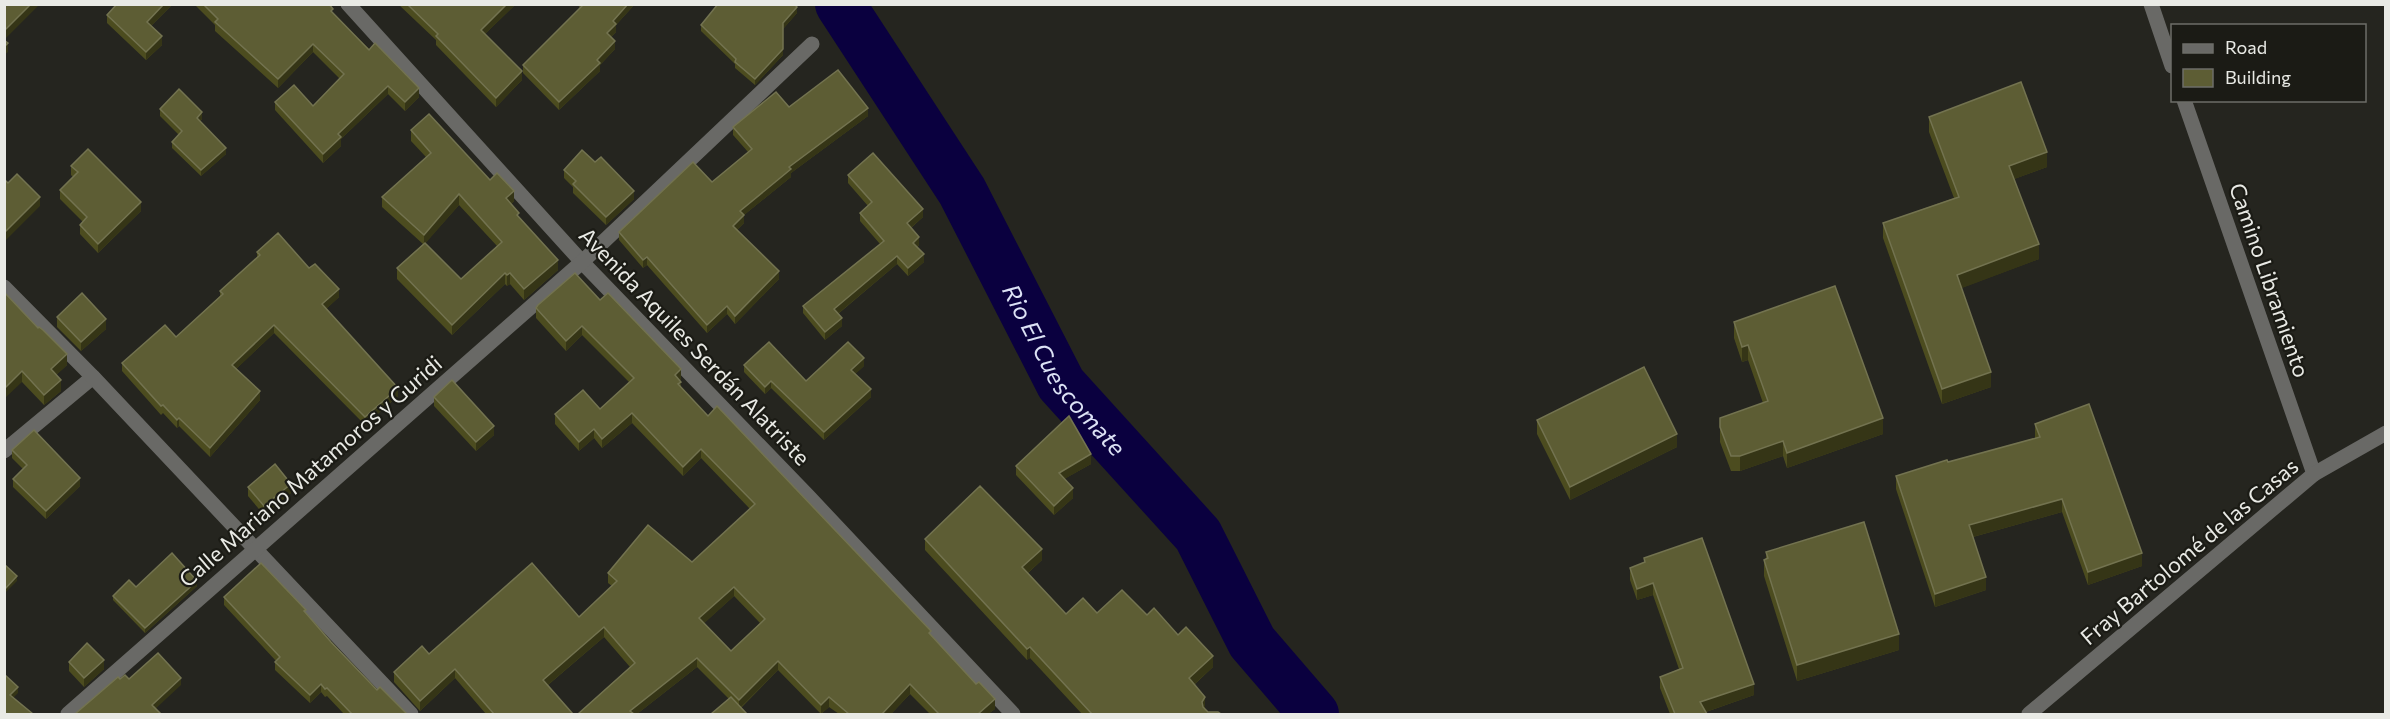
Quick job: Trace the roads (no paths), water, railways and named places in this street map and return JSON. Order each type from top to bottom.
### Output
[{"type":"street","name":"Avenida Aquiles Serdán Alatriste","points":[[348,4],[582,262],[808,496],[1013,714]]},
{"type":"street","points":[[2151,4],[2171,63]]},
{"type":"street","name":"Calle Mariano Matamoros y Guridi","points":[[68,714],[582,262],[812,44]]},
{"type":"street","name":"Camino Libramiento","points":[[2185,102],[2314,474]]},
{"type":"street","points":[[4,287],[93,377],[411,714]]},
{"type":"street","points":[[4,451],[93,377]]},
{"type":"street","name":"Fray Bartolomé de las Casas","points":[[2030,714],[2314,474],[2385,433]]},
{"type":"waterway","name":"Rio El Cuescomate","points":[[840,4],[962,191],[1061,384],[1198,535],[1252,642],[1314,714]]}]
